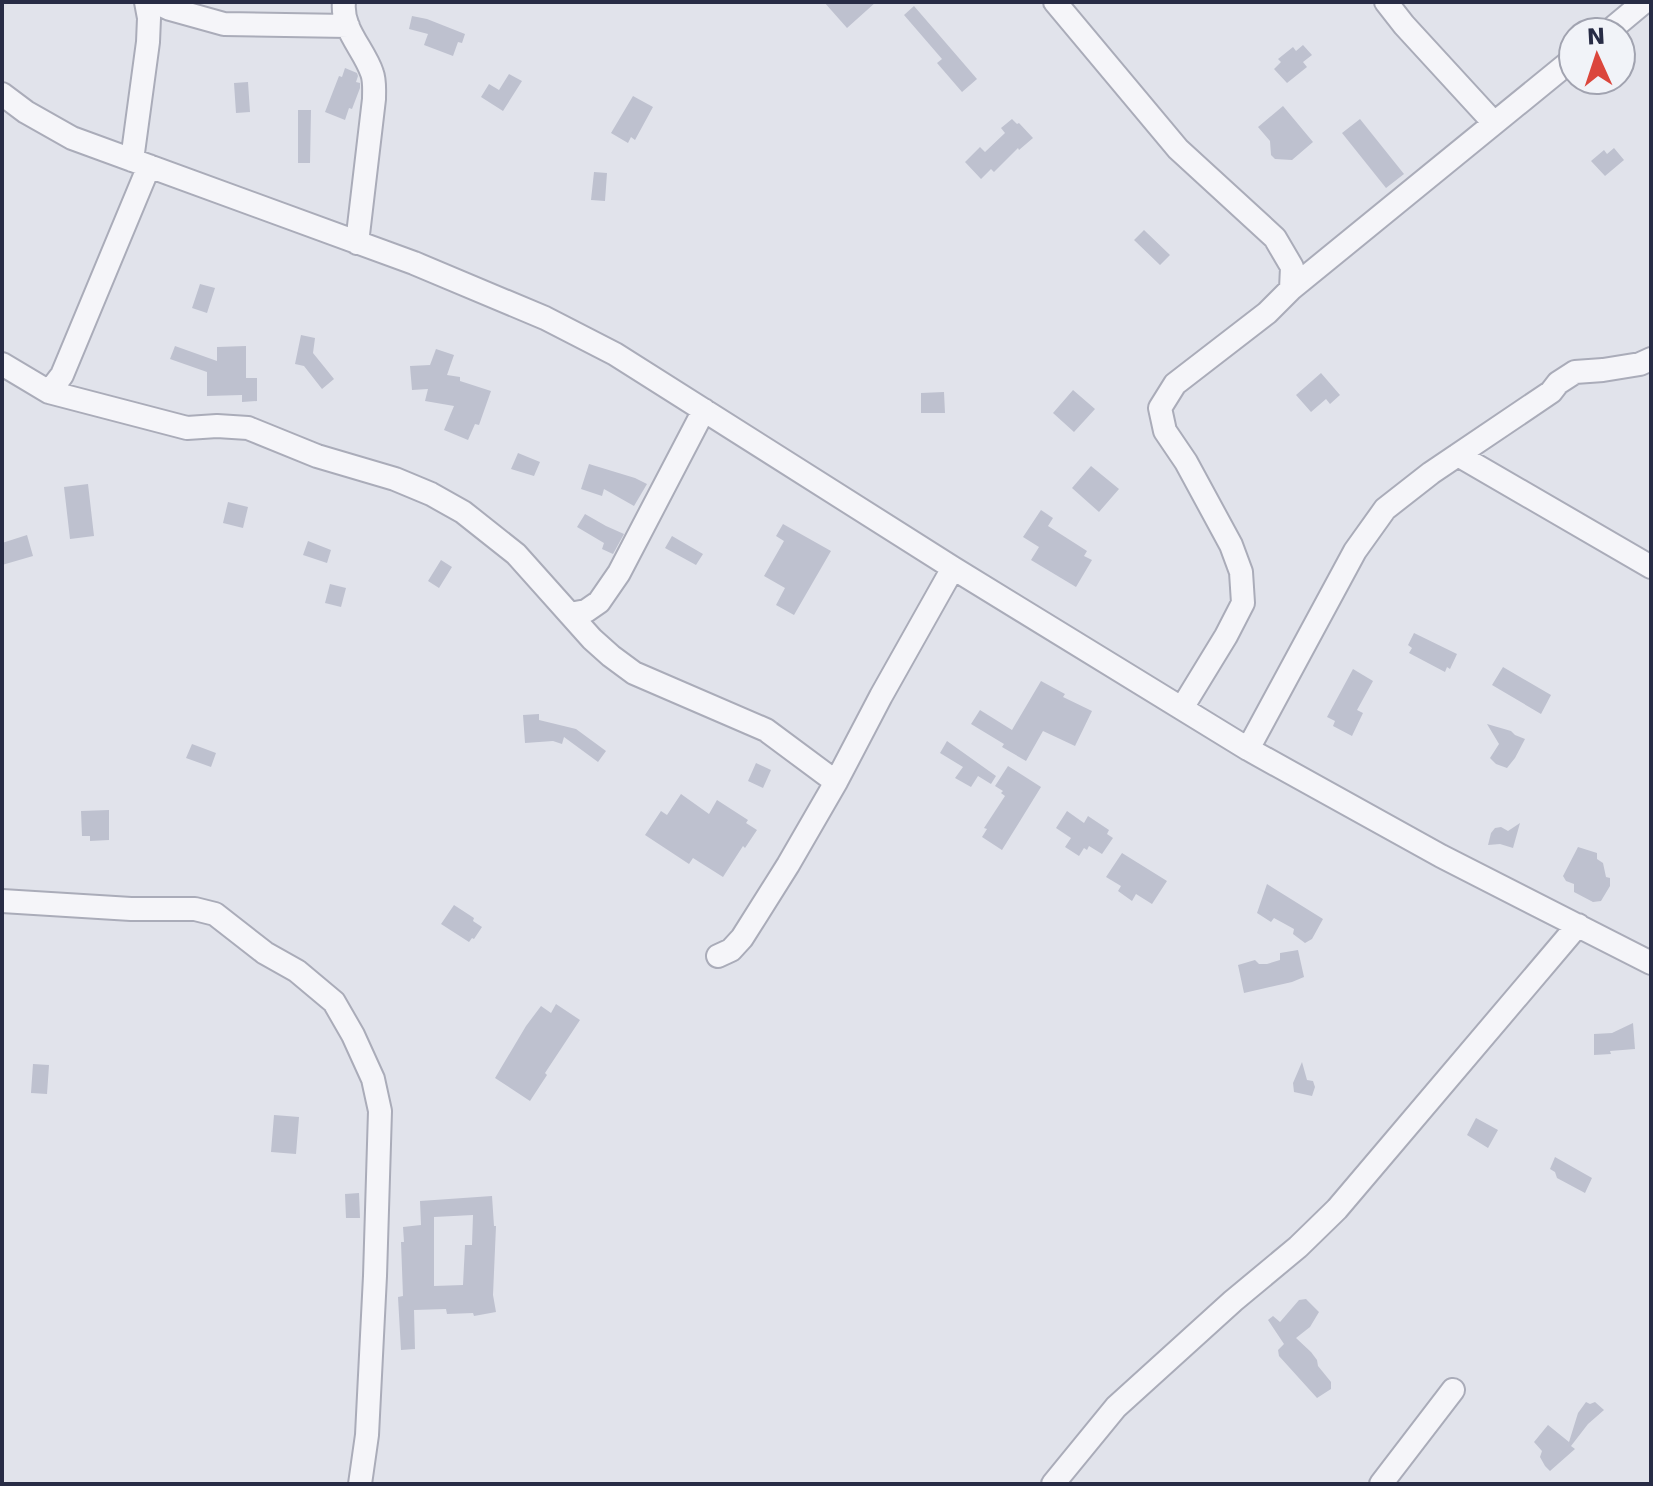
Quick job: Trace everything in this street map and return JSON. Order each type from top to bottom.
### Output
[{"type":"street","points":[[49,392],[62,375],[140,163],[149,18],[146,2]]},
{"type":"street","points":[[155,2],[224,24],[348,26]]},
{"type":"street","points":[[344,2],[348,26],[372,73],[374,85],[357,243]]},
{"type":"street","points":[[1055,2],[1178,149],[1275,238],[1292,267],[1291,289]]},
{"type":"street","points":[[1386,2],[1494,123]]},
{"type":"street","points":[[1627,16],[1644,2]]},
{"type":"street","points":[[1182,708],[1243,603],[1241,572],[1231,545],[1186,462],[1165,431],[1160,408],[1175,384],[1267,313],[1291,289],[1557,72]]},
{"type":"street","points":[[2,94],[26,112],[72,138],[414,263],[545,318],[615,354],[953,568],[1248,749],[1441,856],[1651,963]]},
{"type":"street","points":[[1248,749],[1355,551],[1385,509],[1575,372],[1640,364],[1651,359]]},
{"type":"street","points":[[2,364],[49,392],[187,428],[248,428],[317,456],[395,479],[431,494],[463,512],[516,554],[602,647],[634,673],[766,730],[836,782]]},
{"type":"street","points":[[570,614],[586,611],[599,602],[619,573],[704,410]]},
{"type":"street","points":[[1458,455],[1651,567]]},
{"type":"street","points":[[718,956],[731,950],[742,938],[788,865],[953,568]]},
{"type":"street","points":[[2,901],[131,909],[195,909],[215,914],[265,953],[297,971],[334,1002],[373,1079],[380,1111],[367,1435],[360,1484]]},
{"type":"street","points":[[1053,1484],[1116,1407],[1337,1209],[1578,925]]},
{"type":"street","points":[[1381,1484],[1453,1390]]},
{"type":"building","points":[[824,2],[876,2],[847,28]]},
{"type":"building","points":[[914,6],[977,79],[962,92],[937,63],[942,59],[904,15]]},
{"type":"building","points":[[412,16],[465,34],[453,56],[424,45],[428,34],[409,29]]},
{"type":"building","points":[[1303,45],[1312,55],[1303,62],[1307,67],[1287,83],[1274,69],[1281,62],[1278,59],[1293,47],[1296,51]]},
{"type":"building","points":[[345,68],[357,73],[356,82],[360,83],[360,88],[345,120],[325,112]]},
{"type":"building","points":[[509,74],[522,81],[503,111],[481,97],[489,84],[499,90]]},
{"type":"building","points":[[248,82],[250,112],[236,113],[234,83]]},
{"type":"building","points":[[633,96],[653,107],[635,140],[631,137],[628,143],[611,133]]},
{"type":"building","points":[[1283,106],[1313,142],[1292,160],[1275,159],[1271,155],[1270,141],[1258,127]]},
{"type":"building","points":[[298,110],[311,110],[310,163],[298,163]]},
{"type":"building","points":[[1012,119],[1033,138],[994,172],[991,169],[981,179],[965,162],[980,147],[985,152],[1005,133],[1001,128]]},
{"type":"building","points":[[1360,119],[1404,174],[1386,188],[1342,133]]},
{"type":"building","points":[[1614,148],[1624,160],[1605,176],[1591,161],[1604,150],[1607,154]]},
{"type":"building","points":[[594,172],[607,173],[605,201],[591,200]]},
{"type":"building","points":[[1144,230],[1170,255],[1160,265],[1134,240]]},
{"type":"building","points":[[200,284],[215,288],[207,313],[192,308]]},
{"type":"building","points":[[301,335],[315,338],[313,353],[334,379],[322,389],[304,366],[295,364]]},
{"type":"building","points":[[175,346],[217,361],[217,347],[246,346],[246,378],[257,378],[257,401],[242,402],[242,395],[207,396],[207,372],[170,359]]},
{"type":"building","points":[[436,349],[454,355],[447,375],[460,377],[460,381],[491,391],[479,425],[475,424],[468,440],[444,430],[454,406],[425,401],[428,389],[412,390],[410,366],[430,365]]},
{"type":"building","points":[[1321,373],[1340,395],[1330,404],[1326,399],[1311,412],[1296,395]]},
{"type":"building","points":[[1073,390],[1095,409],[1074,432],[1053,413]]},
{"type":"building","points":[[944,392],[945,413],[921,413],[921,393]]},
{"type":"building","points":[[518,453],[540,462],[534,476],[511,469]]},
{"type":"building","points":[[589,464],[647,484],[634,506],[604,489],[602,496],[581,489]]},
{"type":"building","points":[[1091,466],[1119,489],[1099,512],[1072,488]]},
{"type":"building","points":[[88,484],[94,536],[70,539],[64,487]]},
{"type":"building","points":[[228,502],[248,507],[243,528],[223,523]]},
{"type":"building","points":[[1041,510],[1053,518],[1048,526],[1087,551],[1084,556],[1092,560],[1076,587],[1031,560],[1039,547],[1023,537]]},
{"type":"building","points":[[585,514],[624,534],[613,554],[602,549],[604,543],[577,527]]},
{"type":"building","points":[[783,524],[831,551],[794,615],[776,605],[785,588],[764,576],[784,541],[776,536]]},
{"type":"building","points":[[27,535],[33,556],[2,565],[2,543]]},
{"type":"building","points":[[672,536],[703,554],[696,565],[665,548]]},
{"type":"building","points":[[308,541],[331,550],[327,563],[303,555]]},
{"type":"building","points":[[441,560],[452,567],[439,588],[428,581]]},
{"type":"building","points":[[330,584],[346,588],[341,607],[325,603]]},
{"type":"building","points":[[1414,633],[1457,654],[1450,669],[1447,667],[1445,672],[1409,653],[1412,648],[1408,645]]},
{"type":"building","points":[[1503,667],[1551,695],[1541,714],[1492,685]]},
{"type":"building","points":[[1353,669],[1373,681],[1357,710],[1363,713],[1352,736],[1333,726],[1335,721],[1327,717]]},
{"type":"building","points":[[1041,681],[1065,694],[1063,697],[1092,711],[1075,746],[1043,731],[1026,761],[971,724],[980,710],[1012,730]]},
{"type":"building","points":[[539,714],[539,720],[576,729],[606,751],[598,762],[564,737],[562,744],[553,741],[525,743],[523,715]]},
{"type":"building","points":[[1487,724],[1525,739],[1507,768],[1490,758],[1499,744]]},
{"type":"building","points":[[947,741],[996,776],[991,784],[978,776],[971,787],[955,778],[963,767],[940,753]]},
{"type":"building","points":[[192,744],[216,753],[211,767],[186,758]]},
{"type":"building","points":[[756,763],[771,770],[763,788],[748,781]]},
{"type":"building","points":[[1008,766],[1041,787],[1002,850],[982,837],[987,829],[984,828],[1005,796],[995,786]]},
{"type":"building","points":[[681,794],[709,814],[717,800],[748,820],[746,823],[757,830],[723,877],[693,858],[689,864],[645,835],[661,811],[667,815]]},
{"type":"building","points":[[109,810],[109,840],[90,841],[90,836],[82,836],[81,811]]},
{"type":"building","points":[[1067,811],[1084,823],[1088,816],[1109,830],[1107,834],[1113,838],[1102,854],[1089,846],[1079,856],[1065,847],[1071,838],[1056,828]]},
{"type":"building","points":[[1520,823],[1513,848],[1500,844],[1488,845],[1495,828],[1508,831]]},
{"type":"building","points":[[1578,847],[1597,853],[1606,877],[1610,878],[1610,886],[1601,901],[1593,902],[1574,892],[1574,884],[1563,876]]},
{"type":"building","points":[[1122,853],[1167,881],[1152,904],[1136,894],[1132,901],[1118,891],[1121,886],[1106,877]]},
{"type":"building","points":[[1267,884],[1323,919],[1312,939],[1305,943],[1293,934],[1294,929],[1274,918],[1271,922],[1257,913]]},
{"type":"building","points":[[454,905],[482,927],[469,942],[441,924]]},
{"type":"building","points":[[1298,950],[1304,977],[1244,993],[1238,965],[1255,960],[1259,964],[1267,964],[1280,960],[1280,953]]},
{"type":"building","points":[[556,1004],[580,1020],[530,1101],[495,1078],[541,1006],[551,1013]]},
{"type":"building","points":[[1633,1023],[1635,1049],[1594,1055],[1594,1034],[1612,1033]]},
{"type":"building","points":[[1302,1062],[1307,1080],[1313,1081],[1315,1087],[1312,1096],[1294,1092],[1293,1083]]},
{"type":"building","points":[[33,1064],[49,1065],[47,1094],[31,1093]]},
{"type":"building","points":[[274,1115],[299,1117],[296,1154],[271,1152]]},
{"type":"building","points":[[1476,1118],[1498,1130],[1488,1148],[1467,1135]]},
{"type":"building","points":[[1555,1157],[1592,1178],[1585,1193],[1557,1178],[1550,1169]]},
{"type":"building","points":[[359,1193],[360,1218],[346,1218],[345,1194]]},
{"type":"building","points":[[492,1196],[496,1226],[493,1295],[496,1312],[474,1316],[473,1313],[447,1314],[446,1309],[414,1310],[415,1349],[401,1350],[398,1297],[403,1296],[401,1242],[404,1242],[403,1227],[421,1225],[420,1201]],"holes":[[[473,1215],[472,1245],[465,1245],[463,1285],[434,1286],[434,1217]]]},
{"type":"building","points":[[1306,1299],[1319,1312],[1310,1327],[1296,1338],[1311,1352],[1331,1382],[1331,1389],[1317,1398],[1279,1356],[1278,1350],[1284,1344],[1268,1320],[1273,1316],[1280,1322],[1299,1300]]},
{"type":"building","points":[[1586,1402],[1595,1402],[1604,1410],[1571,1446],[1575,1449],[1550,1471],[1540,1457],[1542,1451],[1534,1442],[1548,1425],[1569,1442],[1578,1413]]}]
